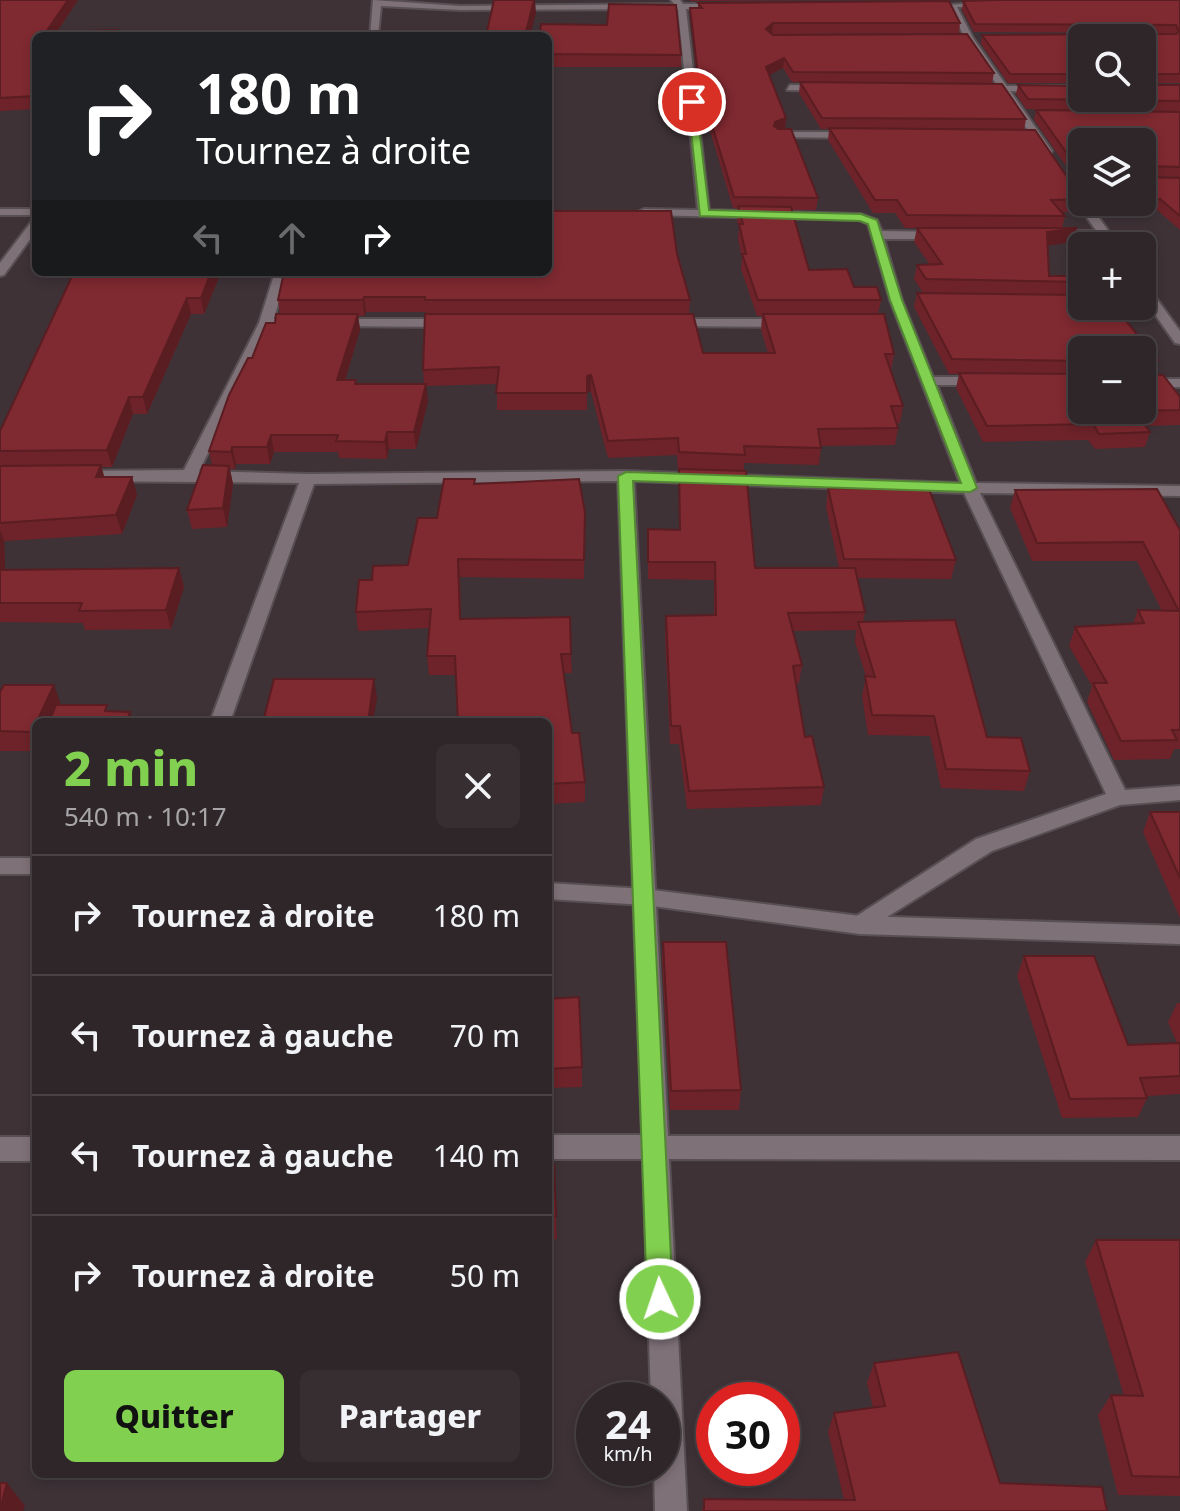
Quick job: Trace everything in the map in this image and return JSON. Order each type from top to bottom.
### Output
[{"type":"street","points":[[374,32],[377,2],[460,8],[678,3],[731,6]]},
{"type":"street","points":[[678,3],[704,213]]},
{"type":"street","points":[[937,5],[995,3]]},
{"type":"street","points":[[952,5],[969,38],[1052,159]]},
{"type":"street","points":[[953,38],[984,38]]},
{"type":"street","points":[[790,88],[836,88]]},
{"type":"street","points":[[989,89],[1068,89]]},
{"type":"street","points":[[1022,115],[1038,115]]},
{"type":"street","points":[[781,135],[871,135]]},
{"type":"street","points":[[1022,136],[1037,136]]},
{"type":"street","points":[[1060,170],[1068,181]]},
{"type":"street","points":[[0,212],[32,212]]},
{"type":"street","points":[[626,212],[861,217],[873,222],[904,300],[897,323],[929,381],[970,488],[1118,798]]},
{"type":"street","points":[[0,272],[32,228]]},
{"type":"street","points":[[878,235],[954,235]]},
{"type":"street","points":[[1029,235],[1068,238]]},
{"type":"street","points":[[189,475],[266,323],[280,276]]},
{"type":"street","points":[[1156,311],[1174,323],[1180,340]]},
{"type":"street","points":[[266,323],[458,323]]},
{"type":"street","points":[[649,323],[809,323]]},
{"type":"street","points":[[929,381],[990,381]]},
{"type":"street","points":[[1156,383],[1180,383]]},
{"type":"street","points":[[63,476],[189,475],[308,479],[626,476],[970,488],[1180,491]]},
{"type":"street","points":[[626,476],[671,1511]]},
{"type":"street","points":[[221,718],[308,479]]},
{"type":"street","points":[[860,925],[984,845],[1118,798],[1180,793]]},
{"type":"street","points":[[0,866],[32,866]]},
{"type":"street","points":[[552,891],[645,897],[860,925],[1180,935]]},
{"type":"street","points":[[552,1147],[1180,1148]]},
{"type":"street","points":[[0,1149],[32,1149]]},
{"type":"building","points":[[0,0],[68,0],[46,32],[32,32],[32,96],[0,98]]},
{"type":"building","points":[[494,0],[534,0],[526,32],[487,32]]},
{"type":"building","points":[[1180,0],[1180,74],[1156,74],[1156,34],[1176,34],[1179,32],[1176,25],[975,24],[963,1]]},
{"type":"building","points":[[949,1],[960,23],[773,23],[766,29],[773,35],[967,34],[994,73],[793,72],[784,58],[766,67],[786,118],[775,122],[774,126],[791,129],[818,198],[734,197],[699,83],[690,8],[702,8],[698,3]]},
{"type":"building","points":[[609,4],[676,5],[681,55],[552,54],[552,32],[540,32],[541,24],[607,25]]},
{"type":"building","points":[[117,30],[117,32],[46,32]]},
{"type":"building","points":[[982,35],[1068,35],[1068,74],[1010,74]]},
{"type":"building","points":[[800,82],[1002,84],[1026,119],[822,118]]},
{"type":"building","points":[[1018,85],[1068,86],[1068,100],[1028,99]]},
{"type":"building","points":[[1156,85],[1180,85],[1180,101],[1156,101]]},
{"type":"building","points":[[1036,110],[1180,112],[1180,167],[1156,166],[1156,128],[1068,128],[1068,155]]},
{"type":"building","points":[[829,128],[1035,130],[1068,178],[1068,199],[1051,200],[1065,216],[907,215],[897,200],[875,200]]},
{"type":"building","points":[[1156,177],[1180,178],[1180,216],[1160,199],[1156,199]]},
{"type":"building","points":[[738,206],[791,207],[809,270],[847,269],[854,287],[877,287],[881,300],[758,300],[742,254],[746,254]]},
{"type":"building","points":[[552,211],[671,211],[677,254],[690,300],[425,300],[425,297],[364,297],[363,300],[278,300],[283,276],[552,276]]},
{"type":"building","points":[[917,228],[1077,228],[1047,232],[1049,276],[1068,276],[1068,282],[926,279],[917,265],[942,264]]},
{"type":"building","points":[[72,276],[209,276],[201,298],[187,298],[143,397],[129,397],[107,450],[0,451],[0,431]]},
{"type":"building","points":[[917,293],[1068,295],[1068,320],[1125,320],[1138,336],[1068,336],[1068,361],[952,359]]},
{"type":"building","points":[[276,314],[358,314],[337,380],[356,380],[355,384],[426,384],[414,432],[387,432],[385,442],[336,441],[338,435],[271,435],[267,447],[232,447],[231,452],[209,451],[229,395],[248,358],[252,358],[266,323],[275,323]]},
{"type":"building","points":[[425,314],[693,314],[703,353],[775,353],[763,314],[884,314],[894,354],[885,354],[903,406],[891,406],[898,428],[818,429],[821,448],[744,446],[745,455],[679,452],[678,438],[608,441],[591,375],[587,376],[587,393],[496,393],[499,367],[423,370]]},
{"type":"building","points":[[959,373],[1068,374],[1068,424],[1093,424],[987,426]]},
{"type":"building","points":[[1156,375],[1163,375],[1180,397],[1180,410],[1156,411]]},
{"type":"building","points":[[1093,424],[1144,424],[1150,432],[1099,434]]},
{"type":"building","points":[[101,465],[96,477],[132,477],[116,515],[0,523],[0,466]]},
{"type":"building","points":[[203,465],[229,466],[223,508],[187,510]]},
{"type":"building","points":[[679,469],[746,471],[755,568],[855,568],[865,612],[788,613],[802,665],[793,666],[805,737],[812,736],[824,787],[689,791],[680,726],[671,726],[666,616],[716,615],[715,562],[648,562],[648,529],[680,530]]},
{"type":"building","points":[[444,479],[475,479],[474,484],[579,479],[585,512],[584,560],[458,559],[460,619],[570,617],[571,654],[561,654],[572,733],[579,733],[585,782],[552,784],[552,718],[458,718],[455,656],[427,656],[431,609],[356,612],[359,580],[372,580],[373,566],[408,565],[418,518],[437,518]]},
{"type":"building","points":[[828,488],[929,489],[956,560],[844,559]]},
{"type":"building","points":[[1157,489],[1180,530],[1180,730],[1172,730],[1177,740],[1121,741],[1093,683],[1107,683],[1075,627],[1144,623],[1138,610],[1179,611],[1143,542],[1037,543],[1015,490]]},
{"type":"building","points":[[179,568],[166,610],[79,611],[82,603],[0,603],[0,570]]},
{"type":"building","points":[[955,620],[987,737],[1021,738],[1030,771],[946,769],[934,716],[872,715],[865,676],[875,677],[858,622]]},
{"type":"building","points":[[274,679],[374,679],[369,718],[264,718]]},
{"type":"building","points":[[4,685],[54,685],[39,718],[32,718],[32,732],[0,731],[0,692]]},
{"type":"building","points":[[56,705],[107,705],[105,711],[130,712],[128,718],[51,718]]},
{"type":"building","points":[[1150,812],[1180,812],[1180,878]]},
{"type":"building","points":[[663,942],[726,942],[741,1090],[671,1091]]},
{"type":"building","points":[[1024,956],[1094,956],[1128,1045],[1180,1043],[1180,1076],[1140,1078],[1147,1098],[1070,1099]]},
{"type":"building","points":[[579,997],[582,1067],[552,1069],[552,999]]},
{"type":"building","points":[[552,1164],[554,1164],[556,1216],[552,1216]]},
{"type":"building","points":[[1096,1240],[1180,1240],[1180,1477],[1132,1476],[1111,1395],[1143,1396]]},
{"type":"building","points":[[958,1352],[1000,1483],[1102,1487],[1107,1511],[704,1511],[704,1499],[855,1500],[834,1413],[885,1406],[874,1363]]},
{"type":"building","points":[[0,1483],[7,1483],[0,1509]]},
{"type":"route","points":[[660,1299],[626,476],[970,488],[896,300],[873,222],[861,217],[704,213],[692,102]]}]
